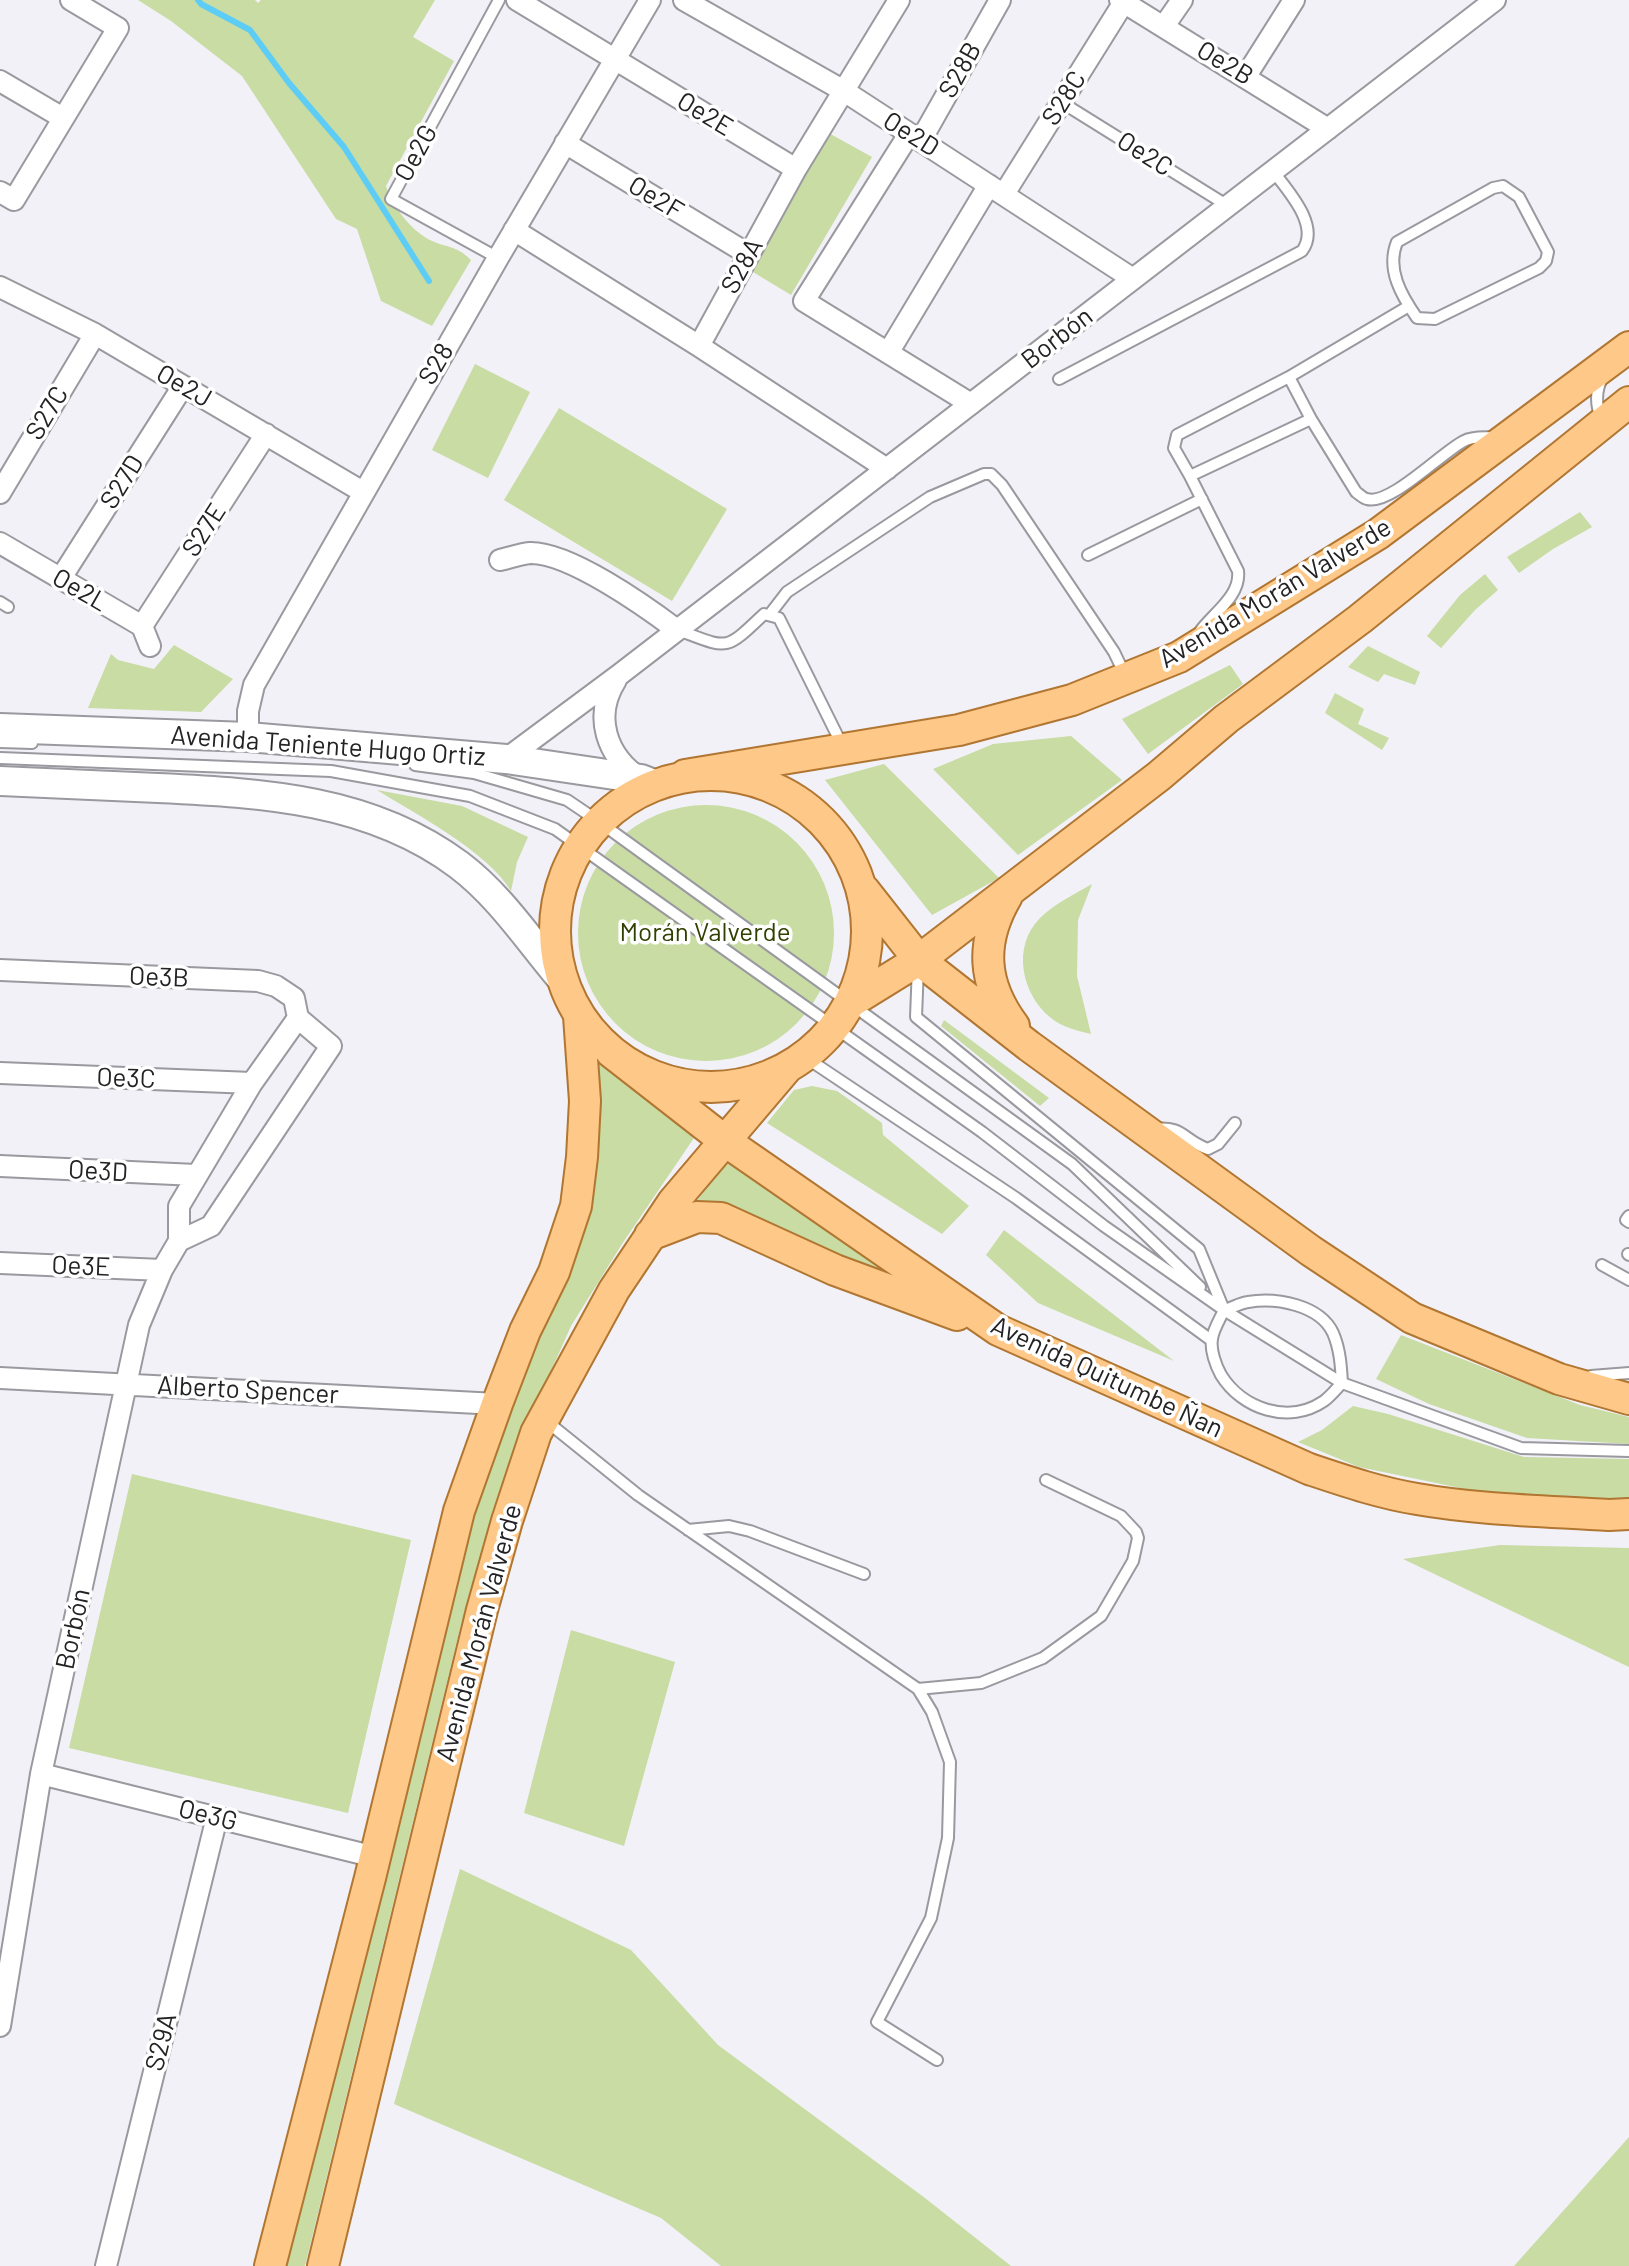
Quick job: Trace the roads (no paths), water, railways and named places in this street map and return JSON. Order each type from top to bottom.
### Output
[{"type":"main road","name":"Avenida Morán Valverde","points":[[685,775],[959,730],[1072,700],[1179,657],[1378,534],[1620,354]]},
{"type":"main road","points":[[845,1011],[919,960],[1159,776],[1226,719],[1360,619],[1629,402]]},
{"type":"main road","name":"Avenida Teniente Hugo Ortiz","points":[[0,728],[506,759],[647,781]]},
{"type":"main road","points":[[796,1063],[743,1085],[696,1088],[651,1076],[611,1052],[579,1016],[560,977],[554,928],[561,884],[580,844],[598,821],[647,781],[685,775],[730,774],[773,786],[812,810],[842,844],[861,885],[919,960],[1029,1046],[1311,1251],[1412,1318],[1559,1379],[1629,1399]]},
{"type":"main road","name":"Avenida Teniente Hugo Ortiz","points":[[0,781],[234,792],[308,801],[371,818],[431,846],[486,888],[560,977]]},
{"type":"main road","points":[[845,1011],[864,964],[867,925],[861,885]]},
{"type":"main road","points":[[1010,891],[995,916],[988,943],[988,971],[996,997],[1029,1046]]},
{"type":"main road","name":"Avenida Morán Valverde","points":[[323,2266],[482,1610],[507,1521],[543,1419],[614,1290],[673,1202],[845,1011]]},
{"type":"main road","name":"Avenida Morán Valverde","points":[[270,2266],[375,1857],[459,1511],[525,1331],[554,1272],[576,1206],[585,1101],[579,1016]]},
{"type":"main road","name":"Avenida Quitumbe Ñan","points":[[611,1052],[725,1141],[998,1330],[1309,1469],[1361,1486],[1469,1507],[1629,1514]]},
{"type":"main road","points":[[650,1235],[697,1217],[721,1218],[835,1270],[998,1330]]},
{"type":"street","points":[[7,196],[63,118],[118,28],[71,0]]},
{"type":"street","name":"Oe2E","points":[[517,0],[796,169]]},
{"type":"street","name":"S28","points":[[258,744],[248,711],[254,685],[514,230],[650,0]]},
{"type":"street","name":"Oe2D","points":[[684,0],[844,91],[1133,279]]},
{"type":"street","name":"S28B","points":[[888,353],[804,301],[915,137],[1000,0]]},
{"type":"street","points":[[1164,26],[1182,0]]},
{"type":"street","points":[[1246,76],[1294,0]]},
{"type":"street","name":"Oe2B","points":[[1122,1],[1328,129]]},
{"type":"street","name":"S28C","points":[[888,353],[996,189],[1061,102],[1122,1]]},
{"type":"street","name":"Borbón","points":[[506,759],[1328,129],[1489,1]]},
{"type":"street","name":"S28A","points":[[699,346],[796,169],[844,91],[890,3]]},
{"type":"street","points":[[0,81],[63,118]]},
{"type":"street","name":"Oe2F","points":[[565,143],[748,254]]},
{"type":"street","points":[[514,230],[887,469]]},
{"type":"street","name":"Oe2J","points":[[3,296],[95,334],[363,492]]},
{"type":"street","name":"S27C","points":[[0,493],[95,334]]},
{"type":"street","points":[[888,353],[971,404]]},
{"type":"street","name":"S27D","points":[[61,578],[183,386]]},
{"type":"street","name":"S27E","points":[[142,626],[266,434]]},
{"type":"street","name":"Oe2L","points":[[0,543],[142,626]]},
{"type":"street","points":[[500,560],[531,553],[565,559],[677,630]]},
{"type":"street","points":[[142,626],[150,646]]},
{"type":"street","points":[[619,675],[605,703],[605,735],[619,761],[647,781]]},
{"type":"street","name":"Oe3B","points":[[0,970],[258,981],[276,986],[294,998],[298,1018]]},
{"type":"street","points":[[179,1241],[211,1226],[331,1046],[298,1018]]},
{"type":"street","name":"Borbón","points":[[0,2026],[41,1774],[139,1325],[162,1270],[179,1241],[179,1206],[252,1083],[298,1018]]},
{"type":"street","name":"Oe3C","points":[[0,1073],[252,1083]]},
{"type":"street","name":"Oe3D","points":[[0,1166],[196,1175]]},
{"type":"street","name":"Oe3E","points":[[0,1263],[162,1270]]},
{"type":"street","name":"Alberto Spencer","points":[[0,1378],[497,1404]]},
{"type":"street","name":"Oe3G","points":[[41,1774],[375,1857]]},
{"type":"street","name":"S29A","points":[[106,2266],[217,1817]]},
{"type":"lane","name":"Oe2G","points":[[498,258],[391,199],[499,0]]},
{"type":"lane","name":"Oe2C","points":[[1061,102],[1228,206]]},
{"type":"lane","points":[[1059,379],[1302,251],[1310,236],[1308,229],[1273,171]]},
{"type":"lane","points":[[1503,186],[1512,190],[1519,197],[1548,252],[1546,261],[1539,268],[1435,319],[1417,318],[1409,306],[1392,271],[1391,256],[1397,242],[1493,188],[1503,186]]},
{"type":"lane","points":[[1179,657],[1235,592],[1239,580],[1238,571],[1174,448],[1177,435],[1289,377],[1409,306]]},
{"type":"lane","points":[[1602,423],[1597,406],[1599,384],[1620,354]]},
{"type":"lane","points":[[1289,377],[1356,492],[1365,499],[1382,497],[1401,487],[1468,438],[1509,437]]},
{"type":"lane","points":[[1190,476],[1311,419]]},
{"type":"lane","points":[[770,614],[787,592],[930,497],[984,474],[991,474],[996,476],[1020,511],[1114,652],[1127,678]]},
{"type":"lane","points":[[1088,555],[1202,499]]},
{"type":"lane","points":[[677,630],[719,646],[735,642],[764,614],[779,618],[843,749]]},
{"type":"lane","points":[[0,742],[47,744]]},
{"type":"lane","points":[[258,744],[388,761]]},
{"type":"lane","points":[[0,758],[331,771],[470,796],[555,829],[845,1011],[1072,1164],[1224,1310]]},
{"type":"lane","points":[[403,763],[488,777],[567,800],[845,1011],[982,1132],[1104,1226],[1224,1310],[1342,1383],[1521,1448],[1629,1451]]},
{"type":"lane","points":[[919,960],[916,1017],[1199,1249],[1224,1310],[1211,1340],[1216,1366],[1229,1388],[1249,1405],[1274,1413],[1300,1411],[1324,1401],[1342,1383],[1341,1361],[1332,1330],[1311,1310],[1281,1302],[1249,1302],[1224,1310]]},
{"type":"lane","points":[[796,1063],[1016,1198],[1211,1340]]},
{"type":"lane","points":[[1144,1130],[1175,1129],[1208,1149],[1218,1144],[1235,1123]]},
{"type":"lane","points":[[1602,1265],[1629,1280]]},
{"type":"lane","points":[[1559,1379],[1629,1373]]},
{"type":"lane","points":[[543,1419],[638,1495],[918,1689],[932,1712],[950,1762],[948,1838],[931,1918],[877,2022],[937,2060]]},
{"type":"lane","points":[[918,1689],[981,1683],[1043,1658],[1101,1616],[1133,1561],[1138,1538],[1136,1532],[1121,1516],[1046,1480]]},
{"type":"lane","points":[[688,1530],[729,1526],[750,1531],[864,1574]]},
{"type":"waterway","points":[[198,0],[250,30],[289,83],[344,147],[429,281]]},
{"type":"park label","name":"Morán Valverde","points":[[705,932]]}]
